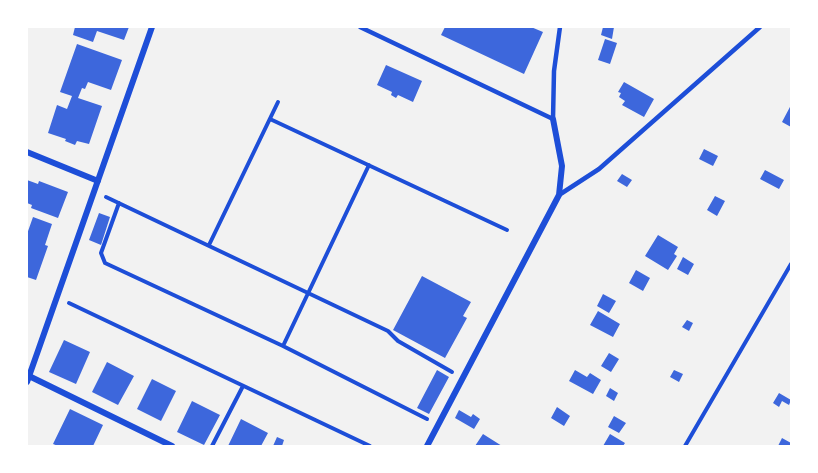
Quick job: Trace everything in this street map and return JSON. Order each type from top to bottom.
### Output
[{"type":"street","points":[[152,27],[28,379],[172,446]]},
{"type":"street","points":[[427,446],[559,195],[562,166],[553,119]]},
{"type":"street","points":[[27,152],[99,181]]},
{"type":"lane","points":[[360,27],[553,119],[554,71],[560,27]]},
{"type":"lane","points":[[559,195],[599,169],[760,27]]},
{"type":"path","points":[[209,245],[278,102]]},
{"type":"path","points":[[270,119],[507,230]]},
{"type":"path","points":[[283,346],[369,165]]},
{"type":"path","points":[[95,192],[388,332],[463,377]]},
{"type":"path","points":[[118,203],[101,253],[105,262],[283,346],[438,425]]},
{"type":"path","points":[[685,446],[791,264]]},
{"type":"path","points":[[57,297],[370,446]]},
{"type":"path","points":[[212,446],[243,386]]},
{"type":"building","points":[[75,27],[129,27],[124,40],[97,31],[93,42],[73,35]]},
{"type":"building","points":[[445,27],[531,27],[543,32],[524,74],[441,35]]},
{"type":"building","points":[[603,27],[614,27],[612,39],[601,35]]},
{"type":"building","points":[[605,39],[617,43],[610,64],[598,60]]},
{"type":"building","points":[[77,44],[122,60],[111,90],[88,82],[85,89],[82,88],[78,98],[102,106],[89,144],[77,141],[75,145],[65,141],[66,139],[48,133],[57,105],[67,109],[72,96],[60,92]]},
{"type":"building","points":[[386,65],[422,81],[413,102],[398,95],[396,98],[391,95],[392,92],[377,85]]},
{"type":"building","points":[[624,82],[654,99],[644,117],[622,105],[625,101],[619,97],[621,93],[618,92]]},
{"type":"building","points":[[791,105],[791,127],[782,122]]},
{"type":"building","points":[[704,149],[718,156],[713,166],[699,159]]},
{"type":"building","points":[[765,170],[784,180],[779,189],[760,179]]},
{"type":"building","points":[[622,174],[632,180],[627,187],[617,181]]},
{"type":"building","points":[[27,180],[38,184],[39,181],[68,192],[58,218],[31,208],[32,205],[27,203]]},
{"type":"building","points":[[715,196],[725,201],[717,216],[707,210]]},
{"type":"building","points":[[99,213],[110,217],[101,245],[89,240]]},
{"type":"building","points":[[33,217],[52,224],[45,245],[48,246],[36,280],[27,277],[27,234]]},
{"type":"building","points":[[658,235],[678,247],[674,254],[677,256],[668,270],[645,256]]},
{"type":"building","points":[[683,257],[694,264],[688,275],[677,269]]},
{"type":"building","points":[[636,270],[650,278],[643,291],[629,283]]},
{"type":"building","points":[[422,276],[471,302],[463,316],[467,318],[445,358],[393,330]]},
{"type":"building","points":[[603,294],[616,301],[609,313],[597,306]]},
{"type":"building","points":[[598,311],[620,324],[613,337],[590,325]]},
{"type":"building","points":[[687,320],[693,323],[689,331],[682,327]]},
{"type":"building","points":[[64,340],[90,352],[76,384],[49,372]]},
{"type":"building","points":[[609,353],[619,359],[611,372],[601,366]]},
{"type":"building","points":[[107,362],[134,376],[118,405],[92,392]]},
{"type":"building","points":[[437,370],[449,377],[429,414],[417,408]]},
{"type":"building","points":[[575,370],[587,377],[590,373],[601,380],[593,394],[569,381]]},
{"type":"building","points":[[674,370],[683,374],[679,382],[670,377]]},
{"type":"building","points":[[152,379],[176,391],[161,421],[137,409]]},
{"type":"building","points":[[610,388],[618,393],[614,401],[606,396]]},
{"type":"building","points":[[779,393],[791,400],[789,405],[782,401],[779,407],[773,403]]},
{"type":"building","points":[[192,401],[220,415],[204,445],[177,432]]},
{"type":"building","points":[[557,407],[570,416],[564,426],[551,418]]},
{"type":"building","points":[[70,409],[103,425],[93,446],[53,444]]},
{"type":"building","points":[[459,410],[471,417],[473,414],[480,419],[474,429],[455,418]]},
{"type":"building","points":[[614,416],[626,423],[619,433],[608,427]]},
{"type":"building","points":[[241,419],[268,433],[261,446],[228,446]]},
{"type":"building","points":[[483,434],[502,446],[475,446]]},
{"type":"building","points":[[610,434],[625,443],[623,446],[603,446]]},
{"type":"building","points":[[277,437],[284,440],[282,446],[273,446]]},
{"type":"building","points":[[782,438],[791,443],[791,446],[778,446]]}]
